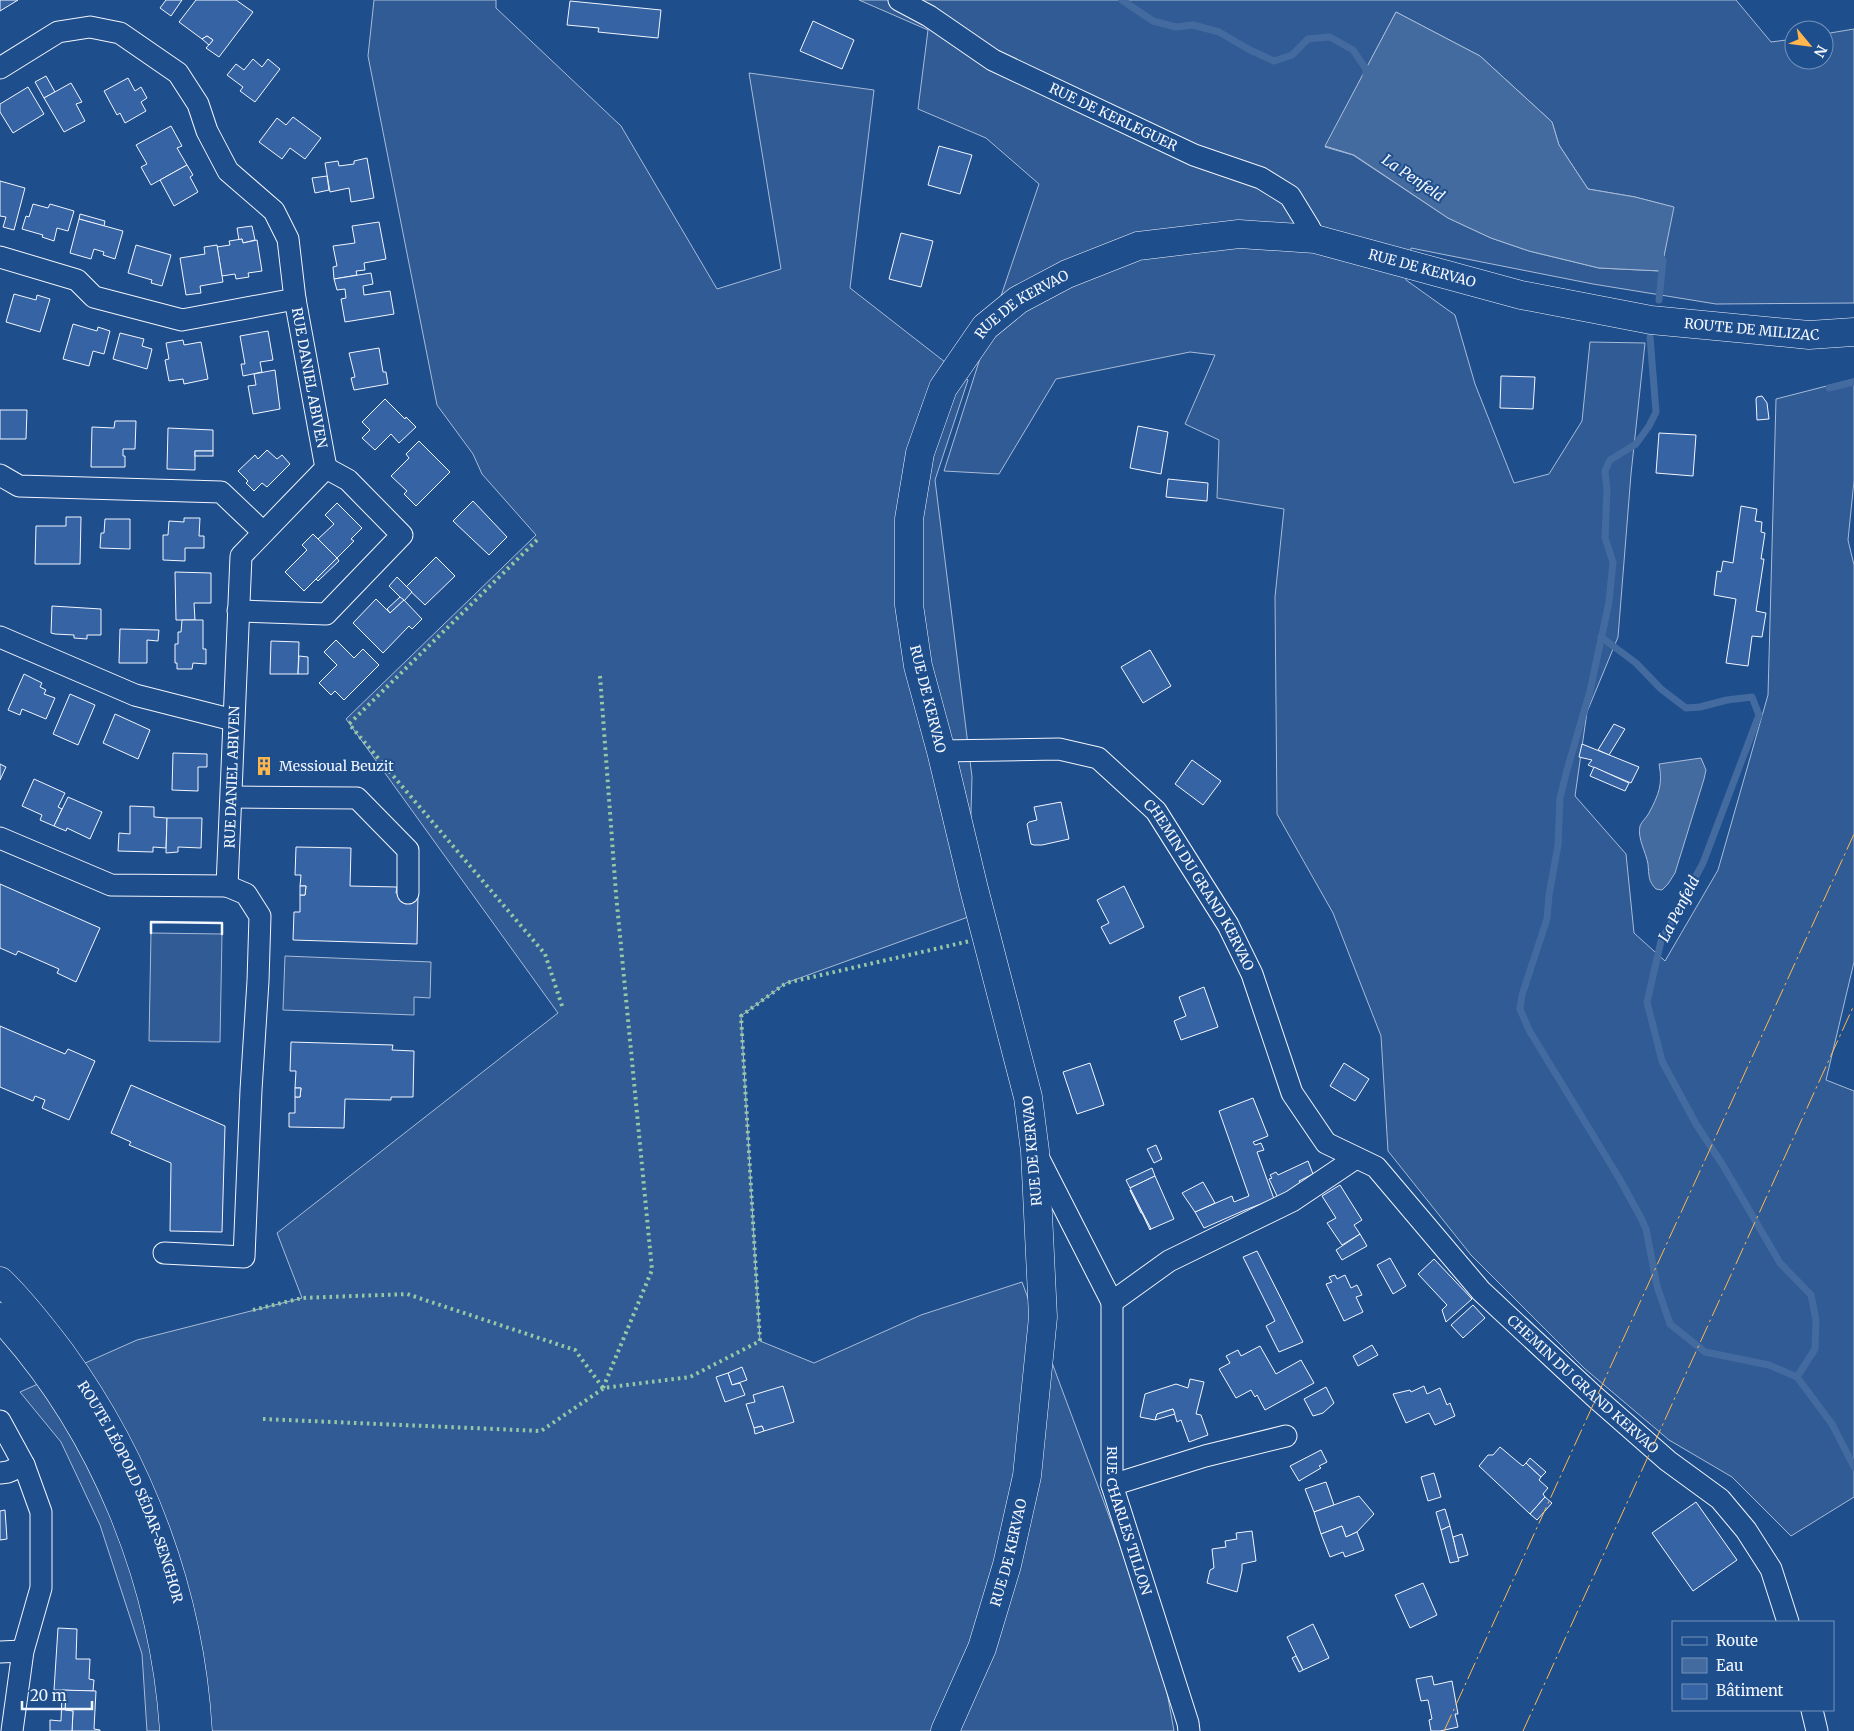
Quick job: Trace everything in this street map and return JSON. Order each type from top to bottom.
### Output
[{"type":"main road","name":"RUE DE KERVAO","points":[[945,1731],[982,1648],[1007,1565],[1027,1476],[1043,1318],[1035,1151],[1028,1097],[918,666],[909,605],[909,519],[920,453],[943,388],[985,327],[1026,295],[1067,274],[1138,246],[1239,234],[1314,239],[1521,295],[1651,320]]},
{"type":"main road","name":"ROUTE DE MILIZAC","points":[[1651,320],[1809,335],[1854,332]]},
{"type":"main road","name":"ROUTE LÉOPOLD SÉDAR-SENGHOR","points":[[0,1280],[44,1330],[85,1386],[145,1500],[180,1605],[189,1647],[198,1731]]},
{"type":"main road","name":"ROUTE LÉOPOLD SÉDAR-SENGHOR","points":[[0,1317],[27,1346],[48,1375],[92,1446],[117,1497],[140,1557],[155,1608],[165,1656],[174,1731]]},
{"type":"street","name":"RUE DE KERLEGUER","points":[[899,0],[929,16],[993,60],[1186,151],[1261,178],[1290,196],[1314,239]]},
{"type":"street","name":"RUE DANIEL ABIVEN","points":[[0,68],[58,32],[90,27],[120,33],[178,73],[198,104],[207,131],[228,171],[274,211],[288,239],[295,299],[326,468],[262,532],[241,556],[227,886]]},
{"type":"street","points":[[0,257],[77,280],[94,297],[182,320],[295,299]]},
{"type":"street","points":[[238,611],[326,614],[402,534],[348,480],[326,468]]},
{"type":"street","points":[[0,475],[19,486],[221,492],[262,532]]},
{"type":"street","points":[[0,637],[135,695],[234,720]]},
{"type":"street","name":"CHEMIN DU GRAND KERVAO","points":[[941,751],[1059,749],[1098,758],[1156,811],[1228,925],[1252,974],[1292,1093],[1326,1143],[1376,1167],[1481,1291],[1595,1397],[1668,1461],[1720,1499],[1746,1530],[1771,1569],[1788,1621]]},
{"type":"street","points":[[232,797],[357,798],[408,850],[408,893]]},
{"type":"street","points":[[0,838],[111,885],[227,886],[246,894],[260,916],[244,1257],[164,1253]]},
{"type":"street","points":[[1035,1151],[1112,1302],[1169,1261],[1292,1201],[1356,1158]]},
{"type":"street","name":"RUE CHARLES TILLON","points":[[1112,1302],[1112,1485],[1157,1620],[1188,1722],[1189,1731]]},
{"type":"street","points":[[0,1421],[24,1465],[41,1512],[40,1588],[23,1651],[12,1731]]},
{"type":"street","points":[[1112,1485],[1205,1456],[1286,1436]]},
{"type":"street","points":[[0,1473],[8,1472],[24,1465]]},
{"type":"street","points":[[0,1652],[23,1651]]},
{"type":"street","points":[[1812,1711],[1817,1731]]},
{"type":"shaded area","points":[[374,0],[496,0],[496,8],[621,126],[717,289],[781,269],[749,73],[874,90],[850,288],[968,380],[935,480],[972,777],[968,917],[786,983],[741,1016],[760,1341],[814,1363],[921,1315],[1022,1282],[1160,1653],[1174,1731],[147,1731],[142,1654],[100,1525],[61,1442],[20,1392],[137,1340],[302,1298],[277,1233],[558,1013],[346,719],[536,535],[482,474],[473,454],[437,405],[368,56]]},
{"type":"shaded area","points":[[859,0],[1736,0],[1771,42],[1784,40],[1784,70],[1834,70],[1834,32],[1854,29],[1854,303],[1716,304],[1593,284],[1411,248],[1406,280],[1455,315],[1475,384],[1514,483],[1549,474],[1582,421],[1590,342],[1645,343],[1631,474],[1618,637],[1587,712],[1575,796],[1626,854],[1634,933],[1665,961],[1718,870],[1768,695],[1776,399],[1854,379],[1854,481],[1848,540],[1854,565],[1854,962],[1826,1080],[1854,1091],[1854,1497],[1791,1536],[1732,1477],[1669,1440],[1584,1368],[1471,1255],[1388,1151],[1381,1036],[1333,913],[1277,814],[1275,597],[1284,509],[1217,498],[1219,440],[1185,424],[1215,355],[1190,352],[1056,379],[999,474],[944,471],[1039,184],[986,138],[918,109],[928,30]],"holes":[[[1396,12],[1480,56],[1552,122],[1559,145],[1588,189],[1635,197],[1673,207],[1661,271],[1599,268],[1529,251],[1491,238],[1448,218],[1353,155],[1325,147]]]},
{"type":"shaded area","points":[[151,933],[222,934],[220,1042],[149,1041]]},
{"type":"shaded area","points":[[285,956],[431,962],[430,998],[414,997],[414,1015],[283,1010]]},
{"type":"water","points":[[1396,12],[1480,56],[1552,122],[1559,145],[1588,189],[1635,197],[1674,207],[1661,271],[1599,268],[1529,251],[1491,238],[1448,218],[1354,155],[1325,146]]},
{"type":"water","points":[[1701,758],[1706,770],[1704,779],[1675,873],[1662,890],[1656,889],[1649,878],[1648,864],[1639,831],[1659,789],[1661,777],[1659,764]]},
{"type":"building","points":[[0,0],[18,0],[0,11]]},
{"type":"building","points":[[166,0],[182,0],[171,16],[160,8]]},
{"type":"building","points":[[196,0],[236,0],[253,12],[219,57],[206,48],[213,40],[207,36],[202,39],[179,22]]},
{"type":"building","points":[[570,1],[661,10],[658,38],[598,32],[599,28],[567,25]]},
{"type":"building","points":[[813,21],[854,40],[842,69],[800,51]]},
{"type":"building","points":[[207,36],[213,40],[209,45],[202,39]]},
{"type":"building","points":[[253,59],[262,67],[268,59],[280,69],[255,102],[240,91],[243,87],[227,75],[236,64],[244,70]]},
{"type":"building","points":[[46,76],[55,92],[44,98],[35,82]]},
{"type":"building","points":[[128,78],[135,91],[141,87],[147,98],[141,102],[146,111],[125,123],[120,113],[117,115],[104,91]]},
{"type":"building","points":[[71,83],[82,102],[76,104],[85,121],[64,132],[44,98]]},
{"type":"building","points":[[28,87],[44,114],[13,133],[0,112],[0,104]]},
{"type":"building","points":[[293,117],[321,138],[305,159],[290,148],[282,159],[259,142],[277,118],[286,125]]},
{"type":"building","points":[[171,126],[182,146],[177,148],[187,165],[151,185],[141,167],[147,164],[136,145]]},
{"type":"building","points":[[939,146],[972,155],[960,194],[928,185]]},
{"type":"building","points":[[367,158],[374,198],[351,202],[349,188],[330,192],[325,163],[338,161],[339,166],[354,164],[354,161]]},
{"type":"building","points":[[187,165],[193,175],[190,177],[198,192],[174,206],[160,180]]},
{"type":"building","points":[[327,176],[329,190],[315,193],[312,178]]},
{"type":"building","points":[[0,181],[25,188],[14,230],[3,227],[6,217],[0,216]]},
{"type":"building","points":[[33,204],[48,208],[50,204],[74,211],[68,231],[57,228],[54,241],[42,237],[43,235],[22,229],[26,216],[29,217]]},
{"type":"building","points":[[80,214],[105,221],[104,226],[79,219]]},
{"type":"building","points":[[79,219],[123,231],[115,259],[103,255],[104,252],[94,249],[91,259],[70,253]]},
{"type":"building","points":[[379,222],[386,259],[364,263],[365,270],[356,271],[357,275],[334,279],[333,267],[337,266],[333,246],[355,243],[352,226]]},
{"type":"building","points":[[252,226],[255,240],[243,243],[242,239],[239,240],[237,228]]},
{"type":"building","points":[[901,233],[933,241],[921,287],[889,279]]},
{"type":"building","points":[[242,239],[243,243],[257,240],[262,271],[248,273],[249,277],[236,279],[235,274],[222,276],[217,247],[230,245],[229,241]]},
{"type":"building","points":[[136,245],[171,255],[162,286],[151,283],[152,280],[128,273]]},
{"type":"building","points":[[217,245],[223,282],[200,286],[201,293],[186,295],[180,258],[205,254],[204,247]]},
{"type":"building","points":[[371,273],[373,284],[363,286],[364,295],[390,291],[394,314],[345,322],[341,299],[346,298],[345,289],[337,290],[334,279]]},
{"type":"building","points":[[14,294],[36,300],[37,295],[50,299],[40,332],[6,322]]},
{"type":"building","points":[[73,324],[97,331],[98,327],[110,331],[104,354],[93,351],[89,366],[63,359]]},
{"type":"building","points":[[268,331],[273,360],[260,362],[262,372],[243,376],[241,364],[245,364],[240,336]]},
{"type":"building","points":[[120,333],[144,339],[142,346],[152,349],[147,369],[113,359]]},
{"type":"building","points":[[183,340],[184,345],[201,342],[208,379],[184,384],[183,379],[169,381],[165,360],[169,359],[166,343]]},
{"type":"building","points":[[379,348],[383,372],[386,372],[388,384],[354,390],[351,378],[355,377],[349,353]]},
{"type":"building","points":[[275,370],[280,409],[253,414],[248,386],[256,385],[254,374]]},
{"type":"building","points":[[1501,376],[1535,377],[1533,409],[1500,408]]},
{"type":"building","points":[[1762,396],[1767,403],[1769,419],[1757,420],[1756,399]]},
{"type":"building","points":[[385,399],[416,427],[399,443],[391,434],[375,450],[362,438],[370,430],[362,422]]},
{"type":"building","points":[[0,410],[27,410],[26,439],[0,439]]},
{"type":"building","points":[[115,421],[136,421],[135,449],[123,449],[125,467],[91,467],[92,427],[114,428]]},
{"type":"building","points":[[1138,426],[1168,432],[1161,474],[1130,468]]},
{"type":"building","points":[[168,428],[213,430],[213,451],[195,451],[195,470],[167,469]]},
{"type":"building","points":[[1659,433],[1696,435],[1693,476],[1656,473]]},
{"type":"building","points":[[419,441],[450,472],[416,506],[404,494],[407,491],[391,476],[409,458],[406,454]]},
{"type":"building","points":[[267,450],[277,459],[282,455],[290,464],[267,487],[262,483],[254,491],[246,483],[248,481],[238,471],[255,455],[258,459]]},
{"type":"building","points":[[195,451],[213,451],[213,456],[195,456]]},
{"type":"building","points":[[1168,479],[1208,483],[1207,501],[1166,497]]},
{"type":"building","points":[[473,501],[507,537],[489,555],[453,521]]},
{"type":"building","points":[[337,503],[362,528],[351,539],[354,541],[337,558],[318,539],[334,524],[325,515]]},
{"type":"building","points":[[1741,506],[1757,509],[1755,521],[1762,522],[1761,532],[1765,533],[1761,559],[1764,559],[1756,611],[1766,613],[1762,637],[1752,636],[1748,666],[1726,663],[1736,599],[1714,595],[1717,571],[1721,572],[1723,561],[1733,563]]},
{"type":"building","points":[[66,517],[81,517],[80,564],[35,564],[36,526],[66,526]]},
{"type":"building","points":[[184,518],[200,518],[199,536],[204,536],[204,548],[185,548],[185,561],[163,560],[163,535],[168,535],[169,521],[184,522]]},
{"type":"building","points":[[105,519],[130,519],[130,549],[100,548],[101,533],[104,533]]},
{"type":"building","points":[[313,534],[337,558],[304,591],[285,572],[307,550],[302,545]]},
{"type":"building","points":[[436,557],[455,576],[425,605],[406,587]]},
{"type":"building","points":[[337,558],[339,561],[318,581],[316,579]]},
{"type":"building","points":[[175,572],[211,573],[211,603],[194,603],[195,620],[176,620]]},
{"type":"building","points":[[397,577],[412,592],[404,601],[389,586]]},
{"type":"building","points":[[400,597],[404,600],[390,613],[387,609]]},
{"type":"building","points":[[376,599],[390,613],[404,600],[422,619],[412,629],[409,626],[383,653],[353,623]]},
{"type":"building","points":[[52,606],[101,609],[101,635],[87,635],[87,639],[74,638],[74,635],[51,633]]},
{"type":"building","points":[[182,620],[203,620],[203,649],[206,649],[206,664],[193,663],[192,669],[177,669],[177,663],[175,663],[175,644],[178,644],[178,632],[181,632]]},
{"type":"building","points":[[120,629],[159,630],[158,641],[147,640],[147,663],[119,663]]},
{"type":"building","points":[[336,640],[354,658],[363,649],[379,665],[344,700],[335,691],[331,695],[319,683],[337,665],[324,652]]},
{"type":"building","points":[[271,641],[299,642],[298,674],[270,674]]},
{"type":"building","points":[[1150,650],[1171,686],[1143,703],[1121,667]]},
{"type":"building","points":[[299,656],[308,657],[308,674],[298,674]]},
{"type":"building","points":[[24,674],[42,683],[40,687],[46,690],[44,694],[55,698],[46,719],[22,709],[20,715],[8,710]]},
{"type":"building","points":[[70,694],[95,705],[78,745],[53,734]]},
{"type":"building","points":[[115,714],[150,730],[138,759],[103,743]]},
{"type":"building","points":[[1614,724],[1625,729],[1609,755],[1598,750]]},
{"type":"building","points":[[1582,744],[1639,767],[1631,783],[1588,765],[1592,760],[1579,757]]},
{"type":"building","points":[[173,753],[207,754],[207,767],[198,767],[198,791],[172,790]]},
{"type":"building","name":"Messioual Beuzit","points":[[261,760],[268,760],[268,773],[260,773]]},
{"type":"building","points":[[1192,760],[1221,781],[1203,805],[1175,784]]},
{"type":"building","points":[[0,764],[6,767],[0,780]]},
{"type":"building","points":[[1594,767],[1629,783],[1625,791],[1590,776]]},
{"type":"building","points":[[34,779],[65,793],[58,807],[62,809],[54,826],[40,820],[42,815],[22,806]]},
{"type":"building","points":[[68,797],[102,812],[90,839],[67,828],[66,831],[54,826]]},
{"type":"building","points":[[1061,802],[1069,839],[1042,845],[1031,844],[1027,824],[1037,820],[1034,807]]},
{"type":"building","points":[[130,806],[154,807],[154,817],[167,818],[166,848],[153,847],[153,852],[118,851],[119,833],[130,834]]},
{"type":"building","points":[[167,818],[202,818],[201,848],[178,847],[178,852],[166,853]]},
{"type":"building","points":[[296,847],[351,848],[350,886],[397,887],[396,893],[418,893],[417,944],[293,940],[294,912],[300,912],[300,895],[305,895],[306,886],[300,886],[301,875],[295,875]]},
{"type":"building","points":[[0,884],[100,928],[76,982],[57,973],[59,969],[18,951],[16,955],[0,948]]},
{"type":"building","points":[[300,886],[306,886],[305,895],[300,895]]},
{"type":"building","points":[[1124,886],[1144,927],[1110,944],[1101,927],[1109,923],[1097,900]]},
{"type":"building","points":[[1204,987],[1218,1027],[1181,1040],[1174,1021],[1186,1016],[1179,997]]},
{"type":"building","points":[[0,1026],[65,1054],[68,1049],[95,1061],[69,1120],[42,1108],[45,1100],[35,1096],[33,1101],[0,1087]]},
{"type":"building","points":[[291,1042],[393,1045],[392,1050],[414,1051],[413,1097],[391,1097],[391,1100],[345,1099],[344,1128],[289,1127],[289,1113],[295,1113],[295,1097],[300,1097],[301,1088],[295,1088],[296,1071],[290,1071]]},
{"type":"building","points":[[1090,1063],[1104,1105],[1077,1114],[1063,1072]]},
{"type":"building","points":[[1344,1063],[1369,1079],[1355,1101],[1330,1086]]},
{"type":"building","points":[[131,1085],[225,1126],[222,1232],[170,1231],[171,1163],[129,1145],[131,1142],[111,1133]]},
{"type":"building","points":[[295,1088],[301,1088],[300,1097],[295,1097]]},
{"type":"building","points":[[1253,1098],[1268,1136],[1253,1142],[1255,1145],[1261,1143],[1264,1150],[1257,1152],[1274,1199],[1204,1228],[1195,1212],[1232,1196],[1234,1202],[1249,1196],[1219,1111]]},
{"type":"building","points":[[1156,1145],[1162,1159],[1154,1163],[1147,1149]]},
{"type":"building","points":[[1308,1161],[1313,1174],[1299,1181],[1302,1186],[1278,1198],[1269,1179],[1272,1178],[1270,1175],[1276,1172],[1278,1175]]},
{"type":"building","points":[[1152,1168],[1155,1176],[1130,1188],[1126,1180]]},
{"type":"building","points":[[1155,1176],[1174,1219],[1151,1229],[1130,1188]]},
{"type":"building","points":[[1203,1182],[1215,1203],[1195,1212],[1182,1193]]},
{"type":"building","points":[[1340,1185],[1362,1220],[1354,1225],[1360,1234],[1342,1245],[1327,1223],[1336,1218],[1322,1196]]},
{"type":"building","points":[[1130,1190],[1151,1229],[1150,1230],[1141,1213]]},
{"type":"building","points":[[1360,1234],[1367,1246],[1342,1260],[1336,1250]]},
{"type":"building","points":[[1257,1251],[1303,1342],[1279,1352],[1266,1326],[1275,1321],[1243,1257]]},
{"type":"building","points":[[1390,1258],[1406,1286],[1393,1294],[1377,1265]]},
{"type":"building","points":[[1434,1259],[1472,1299],[1446,1322],[1442,1310],[1447,1305],[1418,1274]]},
{"type":"building","points":[[1335,1275],[1337,1279],[1345,1275],[1351,1288],[1357,1285],[1362,1295],[1356,1297],[1363,1312],[1344,1321],[1326,1284],[1332,1282],[1329,1277]]},
{"type":"building","points":[[1473,1305],[1485,1318],[1463,1338],[1451,1325]]},
{"type":"building","points":[[1372,1345],[1378,1355],[1358,1366],[1353,1356]]},
{"type":"building","points":[[1260,1346],[1276,1374],[1301,1360],[1314,1383],[1265,1410],[1257,1395],[1255,1397],[1251,1390],[1236,1398],[1219,1369],[1230,1363],[1226,1356],[1238,1350],[1241,1356]]},
{"type":"building","points":[[742,1367],[747,1380],[732,1385],[728,1373]]},
{"type":"building","points":[[728,1373],[732,1385],[740,1383],[745,1395],[725,1402],[716,1377]]},
{"type":"building","points":[[1190,1379],[1204,1382],[1196,1414],[1201,1415],[1208,1435],[1189,1442],[1181,1420],[1177,1422],[1173,1409],[1157,1414],[1155,1420],[1140,1417],[1145,1394],[1176,1384],[1188,1388]]},
{"type":"building","points":[[783,1386],[794,1422],[764,1431],[762,1426],[754,1428],[746,1404],[755,1402],[753,1395]]},
{"type":"building","points":[[1424,1386],[1427,1394],[1440,1388],[1447,1405],[1450,1403],[1455,1416],[1435,1425],[1429,1413],[1406,1423],[1393,1394],[1410,1390],[1411,1392]]},
{"type":"building","points":[[1326,1387],[1334,1403],[1323,1413],[1313,1416],[1304,1399]]},
{"type":"building","points":[[1173,1409],[1175,1414],[1155,1420],[1157,1414]]},
{"type":"building","points":[[762,1426],[764,1431],[755,1434],[754,1428]]},
{"type":"building","points":[[1500,1447],[1523,1466],[1526,1463],[1541,1477],[1539,1480],[1548,1488],[1543,1494],[1545,1497],[1530,1514],[1479,1466],[1488,1455],[1493,1455]]},
{"type":"building","points":[[1321,1450],[1327,1462],[1319,1466],[1321,1468],[1299,1481],[1290,1466]]},
{"type":"building","points":[[1530,1458],[1546,1472],[1541,1477],[1526,1463]]},
{"type":"building","points":[[1434,1473],[1441,1497],[1428,1501],[1421,1477]]},
{"type":"building","points":[[1326,1482],[1334,1505],[1314,1512],[1305,1489]]},
{"type":"building","points":[[1359,1496],[1374,1514],[1357,1532],[1346,1537],[1342,1526],[1321,1534],[1314,1512]]},
{"type":"building","points":[[1545,1497],[1552,1503],[1537,1520],[1530,1514]]},
{"type":"building","points":[[1696,1502],[1737,1560],[1693,1591],[1652,1533]]},
{"type":"building","points":[[1445,1509],[1450,1526],[1441,1530],[1436,1512]]},
{"type":"building","points":[[5,1510],[7,1539],[0,1540],[0,1511]]},
{"type":"building","points":[[1342,1526],[1346,1537],[1357,1532],[1364,1550],[1345,1557],[1343,1552],[1330,1557],[1321,1534]]},
{"type":"building","points":[[1450,1526],[1459,1561],[1450,1563],[1441,1530]]},
{"type":"building","points":[[1252,1531],[1256,1561],[1242,1564],[1237,1592],[1207,1583],[1210,1570],[1214,1568],[1212,1549],[1226,1547],[1225,1541],[1237,1539],[1236,1533]]},
{"type":"building","points":[[1462,1534],[1468,1555],[1458,1558],[1453,1537]]},
{"type":"building","points":[[1423,1583],[1437,1615],[1410,1628],[1395,1595]]},
{"type":"building","points":[[1313,1624],[1329,1658],[1303,1670],[1287,1637]]},
{"type":"building","points":[[58,1628],[77,1629],[76,1659],[90,1659],[89,1679],[94,1680],[93,1691],[54,1690]]},
{"type":"building","points":[[1296,1656],[1303,1670],[1299,1672],[1292,1658]]},
{"type":"building","points":[[1432,1676],[1434,1685],[1452,1681],[1458,1714],[1455,1714],[1458,1727],[1431,1731],[1429,1720],[1432,1719],[1428,1700],[1421,1701],[1416,1679]]},
{"type":"building","points":[[62,1690],[96,1691],[94,1729],[100,1731],[72,1731],[73,1711],[65,1710],[66,1694],[62,1694]]},
{"type":"building","points":[[62,1694],[66,1694],[65,1710],[73,1711],[72,1731],[50,1731],[50,1720],[61,1721]]},
{"type":"waterway","name":"La Penfeld","points":[[1122,0],[1153,21],[1176,27],[1193,25],[1219,32],[1274,61],[1292,55],[1308,39],[1330,37],[1353,50],[1366,69],[1366,78]]},
{"type":"waterway","name":"La Penfeld","points":[[1658,253],[1663,260],[1659,300]]},
{"type":"waterway","name":"La Penfeld","points":[[1650,337],[1656,412],[1636,444],[1610,460],[1605,471],[1607,490],[1605,538],[1613,562],[1609,602],[1590,691],[1560,798],[1558,845],[1549,895],[1547,919],[1522,995],[1520,1009],[1529,1030],[1619,1178],[1641,1218],[1646,1229],[1657,1286],[1670,1324],[1705,1352],[1769,1365],[1797,1377],[1832,1424],[1854,1467]]},
{"type":"waterway","points":[[1829,388],[1854,382]]},
{"type":"waterway","name":"La Penfeld","points":[[1601,637],[1636,663],[1661,689],[1686,708],[1752,697],[1759,715],[1703,863],[1661,941],[1647,1002],[1662,1061],[1696,1124],[1724,1167],[1780,1263],[1811,1295],[1816,1320],[1815,1349],[1797,1377]]},
{"type":"hedge","points":[[537,540],[349,724],[545,954],[562,1006]]},
{"type":"hedge","points":[[600,676],[616,894],[652,1270],[603,1388],[690,1377],[760,1341],[741,1016],[786,983],[970,941]]},
{"type":"hedge","points":[[253,1310],[302,1298],[407,1294],[575,1350],[603,1388]]},
{"type":"hedge","points":[[263,1419],[541,1431],[604,1388]]},
{"type":"wall","points":[[151,933],[151,922],[222,923],[222,934]]},
{"type":"power","points":[[1444,1731],[1854,834]]},
{"type":"power","points":[[1523,1731],[1854,1005]]},
{"type":"place","name":"Messioual Beuzit","points":[[264,766]]}]
